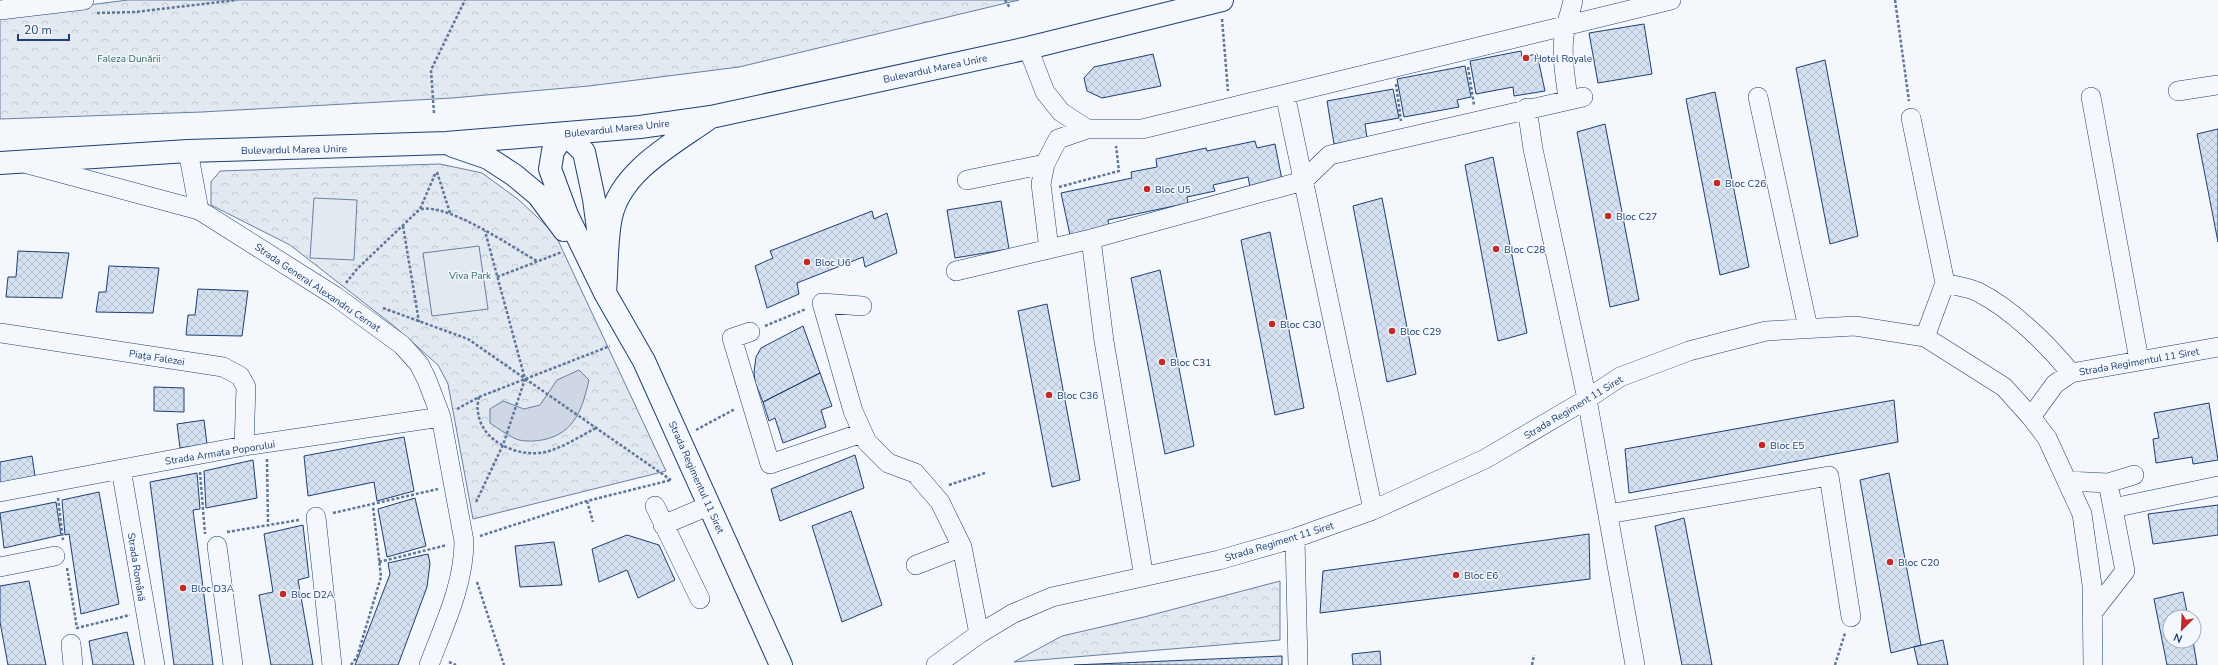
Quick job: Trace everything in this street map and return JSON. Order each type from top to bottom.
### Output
[{"type":"main road","name":"Bulevardul Marea Unire","points":[[0,162],[188,152],[446,143],[640,127],[711,117],[1028,48],[1221,0]]},
{"type":"main road","points":[[605,293],[612,216],[623,189],[648,162],[711,117]]},
{"type":"main road","points":[[565,134],[584,152],[594,200],[605,293],[567,215],[550,169],[553,150],[565,134]]},
{"type":"main road","points":[[446,143],[488,158],[514,175],[538,195],[605,293]]},
{"type":"main road","name":"Strada Regimentul 11 Siret","points":[[605,293],[644,361],[680,439],[708,506],[781,665]]},
{"type":"street","points":[[956,271],[1091,239],[1303,182],[1330,154],[1576,98],[1563,52],[1564,35],[1573,0]]},
{"type":"street","points":[[1049,249],[1041,184],[1045,164],[1058,139],[1087,129],[1142,128],[1671,0]]},
{"type":"street","points":[[0,10],[87,7]]},
{"type":"street","points":[[1028,48],[1045,92],[1061,112],[1087,129]]},
{"type":"street","points":[[2178,91],[2218,85]]},
{"type":"street","points":[[1285,94],[1373,510]]},
{"type":"street","points":[[1758,97],[1808,328]]},
{"type":"street","points":[[2091,97],[2138,360]]},
{"type":"street","points":[[1527,108],[1533,149],[1587,399],[1635,665]]},
{"type":"street","points":[[1911,118],[1944,283],[1925,337]]},
{"type":"street","points":[[188,152],[199,210]]},
{"type":"street","name":"Strada General Alexandru Cernat","points":[[21,162],[199,210],[336,296],[402,345],[419,364],[427,380],[441,417],[454,485],[464,550],[458,589],[429,665]]},
{"type":"street","points":[[967,180],[1045,164]]},
{"type":"street","points":[[1091,239],[1104,341],[1144,577]]},
{"type":"street","points":[[1944,283],[1977,292],[2013,315],[2056,354],[2071,373]]},
{"type":"street","points":[[862,306],[822,303],[853,411],[866,442],[888,462],[915,473],[940,502],[962,547],[979,634]]},
{"type":"street","name":"Strada Regiment 11 Siret","points":[[936,665],[979,634],[1012,614],[1052,597],[1219,560],[1295,538],[1373,510],[1485,459],[1587,399],[1620,377],[1689,351],[1766,331],[1855,326],[1925,337],[2004,386],[2047,438],[2082,514],[2093,612],[2093,665]]},
{"type":"street","points":[[750,332],[732,338],[770,464],[862,433]]},
{"type":"street","name":"Piața Falezei","points":[[0,333],[223,366],[240,376],[246,387],[244,446]]},
{"type":"street","name":"Strada Regimentul 11 Siret","points":[[2031,417],[2055,384],[2071,373],[2218,347]]},
{"type":"street","name":"Strada Armata Poporului","points":[[0,492],[244,446],[267,444],[441,417]]},
{"type":"street","name":"Strada Română","points":[[121,469],[144,611],[155,665]]},
{"type":"street","points":[[1608,514],[1829,476],[1851,617]]},
{"type":"street","points":[[2067,481],[2108,483],[2134,476]]},
{"type":"street","points":[[2093,612],[2125,571],[2108,483]]},
{"type":"street","points":[[2113,508],[2218,486]]},
{"type":"street","points":[[655,506],[700,599]]},
{"type":"street","points":[[663,525],[708,506]]},
{"type":"street","points":[[316,517],[332,665]]},
{"type":"street","points":[[1295,538],[1298,665]]},
{"type":"street","points":[[216,540],[233,665]]},
{"type":"street","points":[[916,565],[962,547]]},
{"type":"street","points":[[0,567],[60,560]]},
{"type":"street","points":[[71,644],[73,665]]},
{"type":"path","points":[[87,7],[135,12],[237,0]]},
{"type":"path","points":[[434,113],[430,70],[465,0]]},
{"type":"path","points":[[1005,0],[1010,8]]},
{"type":"path","points":[[1221,0],[1229,96]]},
{"type":"path","points":[[1895,0],[1911,118]]},
{"type":"path","points":[[1468,65],[1476,120]]},
{"type":"path","points":[[1394,76],[1404,137]]},
{"type":"path","points":[[1043,191],[1119,171],[1114,129]]},
{"type":"path","points":[[336,296],[357,269],[420,209],[436,172],[450,213]]},
{"type":"path","points":[[420,209],[431,207],[450,213],[485,231],[537,262]]},
{"type":"path","points":[[402,226],[419,322]]},
{"type":"path","points":[[475,503],[502,445],[525,379],[485,231]]},
{"type":"path","points":[[497,277],[562,252]]},
{"type":"path","points":[[750,332],[822,303]]},
{"type":"path","points":[[354,309],[363,304],[378,305],[419,322],[468,339],[671,480],[587,501],[464,550],[379,562]]},
{"type":"path","points":[[441,417],[479,396],[610,346]]},
{"type":"path","points":[[479,396],[478,413],[488,432],[502,445],[525,453],[546,451],[596,428]]},
{"type":"path","points":[[680,439],[738,407]]},
{"type":"path","points":[[267,444],[268,524]]},
{"type":"path","points":[[932,492],[985,473]]},
{"type":"path","points":[[56,481],[65,554],[60,560],[77,628],[144,611]]},
{"type":"path","points":[[201,484],[205,537],[216,540],[268,524],[291,521]]},
{"type":"path","points":[[351,665],[357,657],[381,577],[372,506],[454,485]]},
{"type":"path","points":[[587,501],[594,522]]},
{"type":"path","points":[[464,550],[475,574],[504,665]]},
{"type":"path","points":[[1835,665],[1851,617]]},
{"type":"path","points":[[1532,665],[1534,655]]},
{"type":"green space","name":"Faleza Dunării","points":[[128,0],[1019,0],[739,67],[589,86],[452,98],[202,112],[0,119],[0,16]]},
{"type":"green space","name":"Viva Park","points":[[440,164],[482,173],[519,200],[555,234],[666,471],[473,519],[448,384],[438,365],[394,326],[290,245],[211,205],[211,182],[220,171]]},
{"type":"green space","points":[[314,198],[357,200],[354,260],[310,258]]},
{"type":"green space","points":[[479,246],[488,309],[432,316],[423,253]]},
{"type":"green space","points":[[1280,581],[1280,640],[1014,662],[1062,636],[1144,617]]},
{"type":"shaded area","points":[[579,370],[589,380],[584,398],[573,422],[567,429],[559,434],[543,440],[523,441],[511,437],[490,423],[490,409],[503,401],[524,409],[540,405],[557,380]]},
{"type":"building","points":[[1644,24],[1652,74],[1598,83],[1589,33]]},
{"type":"building","points":[[1521,51],[1522,57],[1537,54],[1545,91],[1514,96],[1513,87],[1476,94],[1470,61]]},
{"type":"building","points":[[1153,54],[1161,86],[1102,98],[1087,91],[1084,78],[1094,67]]},
{"type":"building","points":[[1825,60],[1858,236],[1830,244],[1796,68]]},
{"type":"building","points":[[1465,66],[1471,97],[1457,100],[1459,107],[1404,117],[1397,79]]},
{"type":"building","points":[[1393,89],[1399,118],[1365,124],[1367,138],[1334,144],[1327,101]]},
{"type":"building","name":"Bloc C26","points":[[1715,92],[1749,267],[1720,275],[1686,99]]},
{"type":"building","name":"Bloc C27","points":[[1605,124],[1639,300],[1610,307],[1577,132]]},
{"type":"building","points":[[2218,129],[2218,242],[2197,134]]},
{"type":"building","name":"Bloc U5","points":[[1255,141],[1257,148],[1275,144],[1282,180],[1250,187],[1248,177],[1213,185],[1215,191],[1187,197],[1188,203],[1108,220],[1109,227],[1070,235],[1061,193],[1132,178],[1131,172],[1157,167],[1156,159],[1206,148],[1207,151]]},
{"type":"building","name":"Bloc C28","points":[[1493,157],[1527,333],[1498,341],[1465,165]]},
{"type":"building","name":"Bloc C29","points":[[1382,198],[1416,374],[1387,382],[1353,206]]},
{"type":"building","points":[[1001,201],[1009,249],[955,258],[947,210]]},
{"type":"building","name":"Bloc U6","points":[[872,211],[874,219],[887,213],[897,253],[865,267],[863,257],[797,283],[799,294],[767,308],[755,266],[773,258],[770,251]]},
{"type":"building","name":"Bloc C30","points":[[1270,232],[1304,408],[1275,415],[1241,240]]},
{"type":"building","points":[[18,251],[69,253],[62,298],[6,297],[8,277],[16,277]]},
{"type":"building","points":[[109,266],[159,268],[153,313],[96,312],[99,292],[106,292]]},
{"type":"building","name":"Bloc C31","points":[[1160,270],[1194,446],[1165,454],[1131,278]]},
{"type":"building","points":[[198,289],[248,291],[242,336],[186,335],[188,315],[195,315]]},
{"type":"building","name":"Bloc C36","points":[[1047,304],[1080,480],[1052,487],[1018,311]]},
{"type":"building","points":[[803,326],[820,373],[763,402],[755,382],[754,372],[756,357],[761,348]]},
{"type":"building","points":[[820,373],[832,406],[821,410],[826,427],[783,443],[775,418],[769,421],[763,402]]},
{"type":"building","points":[[154,387],[184,388],[184,412],[154,411]]},
{"type":"building","name":"Bloc E5","points":[[1894,400],[1898,442],[1629,493],[1625,449]]},
{"type":"building","points":[[2209,403],[2218,460],[2193,464],[2192,457],[2156,463],[2153,439],[2159,438],[2154,413]]},
{"type":"building","points":[[204,420],[207,444],[180,448],[177,424]]},
{"type":"building","points":[[404,437],[414,491],[377,501],[374,482],[308,496],[304,456]]},
{"type":"building","points":[[855,455],[864,488],[780,521],[771,489]]},
{"type":"building","points":[[32,456],[35,476],[0,483],[0,462]]},
{"type":"building","points":[[253,460],[257,498],[206,508],[204,471]]},
{"type":"building","name":"Bloc D3A","points":[[197,473],[200,509],[193,510],[213,665],[174,665],[150,482]]},
{"type":"building","name":"Bloc C20","points":[[1889,473],[1921,645],[1891,653],[1860,480]]},
{"type":"building","points":[[99,492],[119,604],[81,614],[69,534],[65,535],[62,500]]},
{"type":"building","points":[[415,498],[426,546],[387,557],[378,509]]},
{"type":"building","points":[[56,502],[61,535],[4,548],[0,513]]},
{"type":"building","points":[[2218,505],[2218,535],[2153,544],[2148,514]]},
{"type":"building","points":[[851,511],[882,605],[842,622],[812,526]]},
{"type":"building","points":[[1684,518],[1712,665],[1682,665],[1655,526]]},
{"type":"building","name":"Bloc D2A","points":[[303,525],[309,577],[298,580],[313,665],[271,665],[259,595],[273,592],[264,534]]},
{"type":"building","name":"Bloc E6","points":[[1589,534],[1590,579],[1320,613],[1323,571]]},
{"type":"building","points":[[627,535],[659,545],[675,580],[638,598],[627,570],[599,582],[592,549]]},
{"type":"building","points":[[554,542],[562,585],[520,587],[515,546]]},
{"type":"building","points":[[428,554],[430,563],[427,587],[398,665],[355,665],[390,574],[388,563]]},
{"type":"building","points":[[29,581],[46,665],[8,665],[0,622],[0,586]]},
{"type":"building","points":[[2183,592],[2186,609],[2162,609],[2162,640],[2154,599]]},
{"type":"building","points":[[127,632],[134,665],[93,665],[89,641]]},
{"type":"building","points":[[1943,640],[1948,665],[1918,665],[1914,647]]},
{"type":"building","points":[[2164,649],[2194,649],[2197,665],[2167,665]]},
{"type":"building","points":[[1380,651],[1381,665],[1353,665],[1352,654]]},
{"type":"building","points":[[1282,656],[1282,665],[1074,665]]},
{"type":"place","name":"Hotel Royale","points":[[1526,58]]},
{"type":"place","name":"Bloc C26","points":[[1717,183]]},
{"type":"place","name":"Bloc U5","points":[[1147,189]]},
{"type":"place","name":"Bloc C27","points":[[1608,216]]},
{"type":"place","name":"Bloc C28","points":[[1496,249]]},
{"type":"place","name":"Bloc U6","points":[[807,262]]},
{"type":"place","name":"Bloc C30","points":[[1272,324]]},
{"type":"place","name":"Bloc C29","points":[[1392,331]]},
{"type":"place","name":"Bloc C31","points":[[1162,362]]},
{"type":"place","name":"Bloc C36","points":[[1049,395]]},
{"type":"place","name":"Bloc E5","points":[[1762,445]]},
{"type":"place","name":"Bloc C20","points":[[1890,562]]},
{"type":"place","name":"Bloc E6","points":[[1456,575]]},
{"type":"place","name":"Bloc D3A","points":[[183,588]]},
{"type":"place","name":"Bloc D2A","points":[[283,594]]}]
